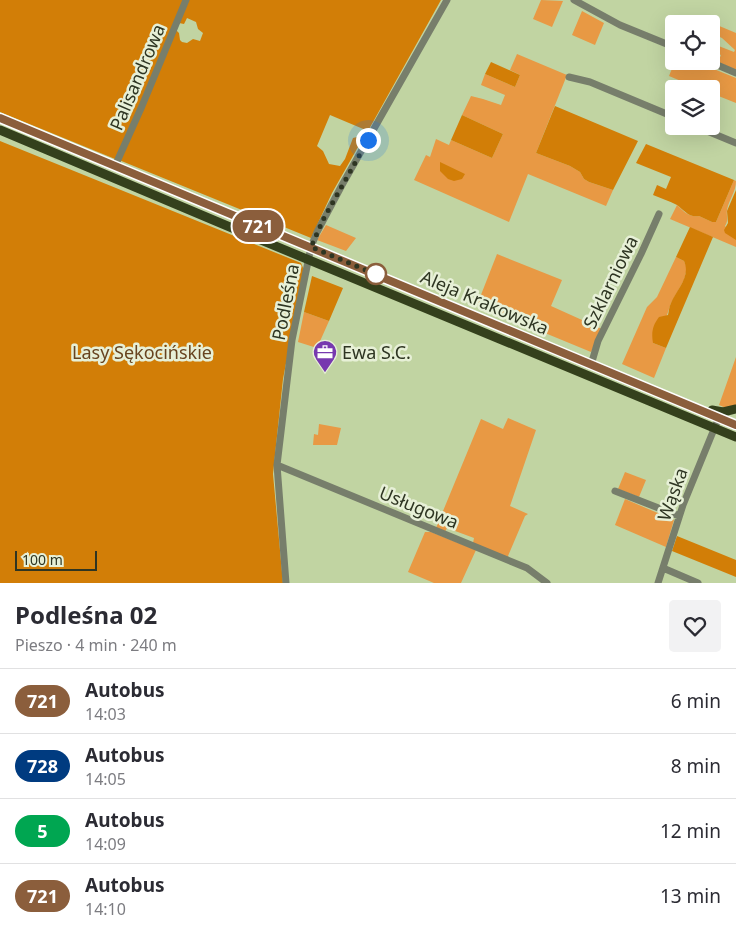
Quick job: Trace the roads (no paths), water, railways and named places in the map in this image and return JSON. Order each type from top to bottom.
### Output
[{"type":"main road","name":"Aleja Krakowska","points":[[0,118],[736,425]]},
{"type":"main road","name":"Aleja Krakowska","points":[[0,130],[736,437]]},
{"type":"main road","points":[[696,408],[720,412],[736,409]]},
{"type":"street","name":"Palisandrowa","points":[[115,166],[186,0]]},
{"type":"street","name":"Podleśna","points":[[286,583],[277,464],[292,340],[311,247],[316,232],[447,0]]},
{"type":"street","points":[[574,0],[620,25],[665,43]]},
{"type":"street","points":[[720,66],[736,73]]},
{"type":"street","points":[[569,77],[590,82],[665,113]]},
{"type":"street","points":[[717,135],[736,143]]},
{"type":"street","name":"Szklarniowa","points":[[591,365],[598,341],[659,214]]},
{"type":"street","name":"Wąska","points":[[658,583],[679,516],[718,417]]},
{"type":"street","name":"Usługowa","points":[[277,464],[526,568],[546,583]]},
{"type":"street","points":[[615,491],[679,516]]},
{"type":"street","points":[[663,568],[698,583]]},
{"type":"place","name":"Ewa S.C.","points":[[325,373]]},
{"type":"park label","name":"Lasy Sękocińskie","points":[[142,352]]}]
